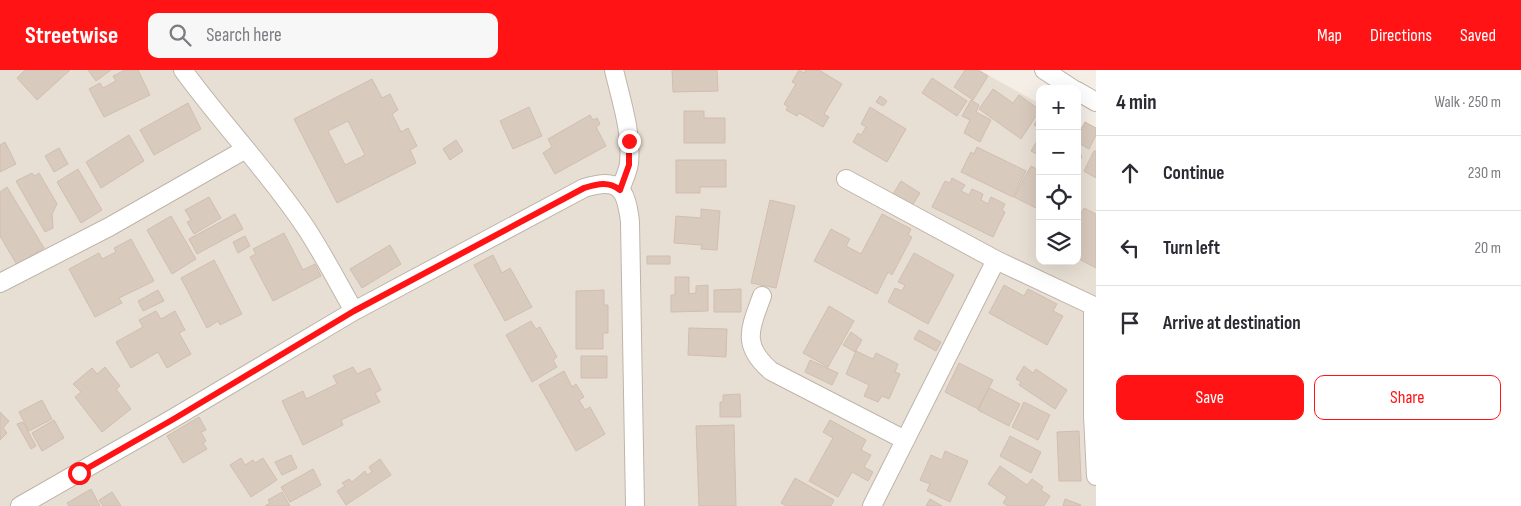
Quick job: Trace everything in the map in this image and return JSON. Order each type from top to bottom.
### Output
[{"type":"street","points":[[183,70],[306,228],[354,311]]},
{"type":"street","points":[[614,70],[626,119],[629,141],[629,165],[620,190]]},
{"type":"street","points":[[1044,70],[1068,85]]},
{"type":"street","points":[[1081,93],[1096,102]]},
{"type":"street","points":[[2,278],[110,227],[246,149]]},
{"type":"street","points":[[846,179],[996,260],[1094,306],[1096,476]]},
{"type":"street","points":[[20,506],[172,420],[354,311],[584,188],[599,183],[612,184],[620,190],[626,199],[630,222],[635,506]]},
{"type":"street","points":[[872,506],[996,260]]},
{"type":"street","points":[[762,296],[750,333],[751,348],[759,361],[771,371],[905,440]]},
{"type":"shaded area","points":[[0,70],[979,70],[1036,102],[1036,265],[1081,265],[1081,126],[1096,132],[1096,506],[0,506]]},
{"type":"building","points":[[25,70],[70,70],[37,100],[17,78]]},
{"type":"building","points":[[88,70],[111,70],[96,81]]},
{"type":"building","points":[[125,70],[138,70],[150,95],[104,117],[89,89],[100,83],[103,88],[116,81],[113,76]]},
{"type":"building","points":[[672,70],[717,70],[718,91],[673,92]]},
{"type":"building","points":[[799,70],[804,73],[806,70],[819,70],[842,84],[824,114],[829,117],[823,127],[799,113],[797,116],[786,110],[788,107],[784,104],[796,84],[792,82]]},
{"type":"building","points":[[965,70],[978,70],[988,76],[973,100],[954,87]]},
{"type":"building","points":[[932,78],[967,101],[957,116],[922,93]]},
{"type":"building","points":[[372,79],[382,98],[390,94],[398,110],[392,114],[401,132],[408,128],[417,146],[410,150],[416,163],[337,203],[294,119]],"holes":[[[348,121],[365,155],[345,165],[328,131]]]},
{"type":"building","points":[[993,89],[1013,103],[1019,95],[1036,107],[1036,116],[1021,139],[979,109]]},
{"type":"building","points":[[880,96],[887,101],[883,106],[876,102]]},
{"type":"building","points":[[971,100],[979,105],[976,112],[991,120],[980,142],[964,133],[970,120],[962,116]]},
{"type":"building","points":[[188,103],[201,129],[154,155],[140,130]]},
{"type":"building","points":[[529,107],[542,136],[513,149],[500,121]]},
{"type":"building","points":[[870,107],[906,129],[887,162],[853,142],[858,133],[861,135],[866,127],[861,124]]},
{"type":"building","points":[[684,111],[704,111],[704,118],[725,118],[725,143],[684,143]]},
{"type":"building","points":[[590,115],[593,120],[597,118],[600,124],[596,127],[606,146],[555,174],[543,153],[552,147],[548,139]]},
{"type":"building","points":[[1085,122],[1096,128],[1096,135],[1089,149],[1081,144],[1081,129]]},
{"type":"building","points":[[129,135],[144,161],[101,188],[86,162]]},
{"type":"building","points":[[456,140],[463,151],[450,160],[443,149]]},
{"type":"building","points":[[5,142],[16,164],[0,172],[0,145]]},
{"type":"building","points":[[1036,143],[1036,154],[1031,151]]},
{"type":"building","points":[[977,147],[1026,171],[1013,197],[961,172],[971,152],[974,154]]},
{"type":"building","points":[[59,148],[68,164],[54,172],[45,156]]},
{"type":"building","points":[[1094,151],[1096,151],[1096,178],[1084,171]]},
{"type":"building","points":[[676,160],[726,160],[726,187],[700,187],[700,193],[676,193]]},
{"type":"building","points":[[1031,166],[1036,169],[1036,208],[1014,197]]},
{"type":"building","points":[[78,169],[102,210],[81,223],[57,182]]},
{"type":"building","points":[[32,173],[35,176],[39,173],[57,204],[52,214],[53,228],[45,232],[16,181]]},
{"type":"building","points":[[952,178],[965,185],[961,191],[969,195],[972,189],[983,194],[981,200],[988,204],[991,197],[1005,204],[1002,210],[1005,212],[993,237],[932,207],[945,181],[950,183]]},
{"type":"building","points":[[901,181],[920,193],[912,206],[893,194]]},
{"type":"building","points":[[7,187],[44,248],[17,265],[0,236],[0,192]]},
{"type":"building","points":[[209,197],[221,218],[194,234],[187,222],[191,220],[185,210]]},
{"type":"building","points":[[770,200],[795,206],[776,288],[751,283]]},
{"type":"building","points":[[1084,208],[1096,214],[1096,268],[1081,260],[1081,214]]},
{"type":"building","points":[[701,209],[720,211],[717,250],[701,249],[702,245],[674,243],[676,216],[701,218]]},
{"type":"building","points":[[235,214],[243,229],[197,254],[189,239]]},
{"type":"building","points":[[882,214],[911,229],[908,235],[912,237],[892,275],[888,272],[877,294],[814,261],[831,229],[850,239],[846,246],[861,254]]},
{"type":"building","points":[[171,216],[196,259],[172,274],[147,230]]},
{"type":"building","points":[[284,233],[303,270],[315,264],[321,276],[273,301],[250,257],[256,254],[253,249]]},
{"type":"building","points":[[245,236],[250,246],[238,253],[233,242]]},
{"type":"building","points":[[131,239],[154,281],[119,298],[122,303],[95,317],[69,269],[99,253],[102,259],[116,252],[114,248]]},
{"type":"building","points":[[390,245],[401,264],[362,288],[350,269]]},
{"type":"building","points":[[914,253],[954,275],[928,324],[888,302],[895,288],[902,291],[905,285],[898,282]]},
{"type":"building","points":[[493,255],[502,273],[510,268],[532,307],[505,321],[474,265]]},
{"type":"building","points":[[647,256],[670,256],[670,264],[647,264]]},
{"type":"building","points":[[214,260],[242,314],[220,325],[218,321],[207,328],[181,278]]},
{"type":"building","points":[[675,277],[689,277],[689,294],[696,293],[696,286],[708,285],[708,311],[671,312],[671,295],[675,295]]},
{"type":"building","points":[[1004,285],[1024,296],[1028,289],[1057,304],[1053,311],[1063,316],[1047,345],[989,313]]},
{"type":"building","points":[[741,289],[741,312],[714,312],[714,290]]},
{"type":"building","points":[[158,290],[164,301],[143,311],[138,301]]},
{"type":"building","points":[[604,290],[604,305],[608,305],[608,333],[603,333],[603,349],[576,349],[576,291]]},
{"type":"building","points":[[829,306],[854,321],[828,367],[803,353]]},
{"type":"building","points":[[156,311],[161,319],[175,311],[185,330],[179,333],[191,354],[167,368],[158,352],[131,368],[116,342],[143,327],[139,320]]},
{"type":"building","points":[[531,321],[536,329],[540,327],[557,357],[553,360],[557,367],[532,382],[506,335]]},
{"type":"building","points":[[689,328],[727,329],[726,357],[688,355]]},
{"type":"building","points":[[919,330],[941,342],[936,351],[914,339]]},
{"type":"building","points":[[851,332],[862,340],[855,352],[843,345]]},
{"type":"building","points":[[856,351],[873,359],[876,353],[898,364],[895,372],[900,374],[889,399],[882,396],[878,402],[864,396],[869,385],[846,374]]},
{"type":"building","points":[[581,356],[607,356],[607,378],[581,378]]},
{"type":"building","points":[[810,360],[838,373],[832,385],[805,372]]},
{"type":"building","points":[[959,363],[993,380],[978,409],[945,392]]},
{"type":"building","points":[[1024,366],[1033,373],[1036,369],[1067,390],[1055,409],[1019,385],[1021,382],[1016,379]]},
{"type":"building","points":[[105,367],[120,386],[116,389],[131,409],[102,432],[75,397],[81,392],[73,384],[92,368],[97,374]]},
{"type":"building","points":[[353,367],[357,374],[370,368],[381,390],[375,393],[380,402],[341,420],[343,425],[303,445],[282,401],[303,391],[306,399],[337,384],[333,376]]},
{"type":"building","points":[[564,371],[572,387],[576,384],[584,397],[579,400],[585,410],[590,407],[605,434],[576,451],[539,385]]},
{"type":"building","points":[[989,388],[1020,404],[1009,426],[978,410]]},
{"type":"building","points":[[740,394],[741,417],[720,417],[720,402],[723,402],[723,395]]},
{"type":"building","points":[[42,400],[52,419],[29,431],[19,412]]},
{"type":"building","points":[[1024,402],[1050,415],[1038,440],[1012,427]]},
{"type":"building","points":[[0,412],[9,421],[3,428],[7,433],[0,440]]},
{"type":"building","points":[[199,417],[206,430],[201,432],[206,441],[203,443],[207,449],[183,463],[167,436]]},
{"type":"building","points":[[54,420],[64,438],[42,451],[32,433]]},
{"type":"building","points":[[830,420],[866,440],[861,450],[871,455],[864,467],[873,472],[868,481],[852,472],[838,497],[809,481],[833,438],[823,432]]},
{"type":"building","points":[[23,422],[36,446],[31,449],[17,424]]},
{"type":"building","points":[[734,425],[736,506],[699,506],[696,426]]},
{"type":"building","points":[[1079,431],[1081,481],[1059,481],[1057,432]]},
{"type":"building","points":[[1010,436],[1041,452],[1031,473],[1000,456]]},
{"type":"building","points":[[945,451],[968,461],[950,502],[927,491],[930,484],[920,480],[931,455],[942,460]]},
{"type":"building","points":[[291,455],[297,468],[282,475],[275,462]]},
{"type":"building","points":[[241,458],[245,465],[253,460],[255,463],[263,458],[277,480],[251,497],[230,465]]},
{"type":"building","points":[[380,459],[391,475],[346,505],[337,491],[345,486],[342,483],[349,479],[352,482],[365,471],[367,475],[372,472],[369,467]]},
{"type":"building","points":[[1000,466],[1027,485],[1032,479],[1043,487],[1041,490],[1050,496],[1044,506],[1008,506],[1003,503],[1007,497],[988,484]]},
{"type":"building","points":[[313,469],[321,485],[290,502],[281,487]]},
{"type":"building","points":[[795,478],[834,500],[831,506],[787,506],[781,503]]},
{"type":"building","points":[[91,489],[100,506],[69,506],[67,503]]},
{"type":"building","points":[[112,492],[121,506],[103,506],[99,500]]},
{"type":"building","points":[[282,492],[290,506],[265,506],[270,503],[268,500]]},
{"type":"building","points":[[930,499],[942,506],[926,506]]},
{"type":"building","points":[[1065,499],[1081,505],[1063,506]]},
{"type":"route","points":[[79,473],[172,420],[354,311],[584,188],[599,183],[612,184],[620,190],[629,165],[629,141]]}]
